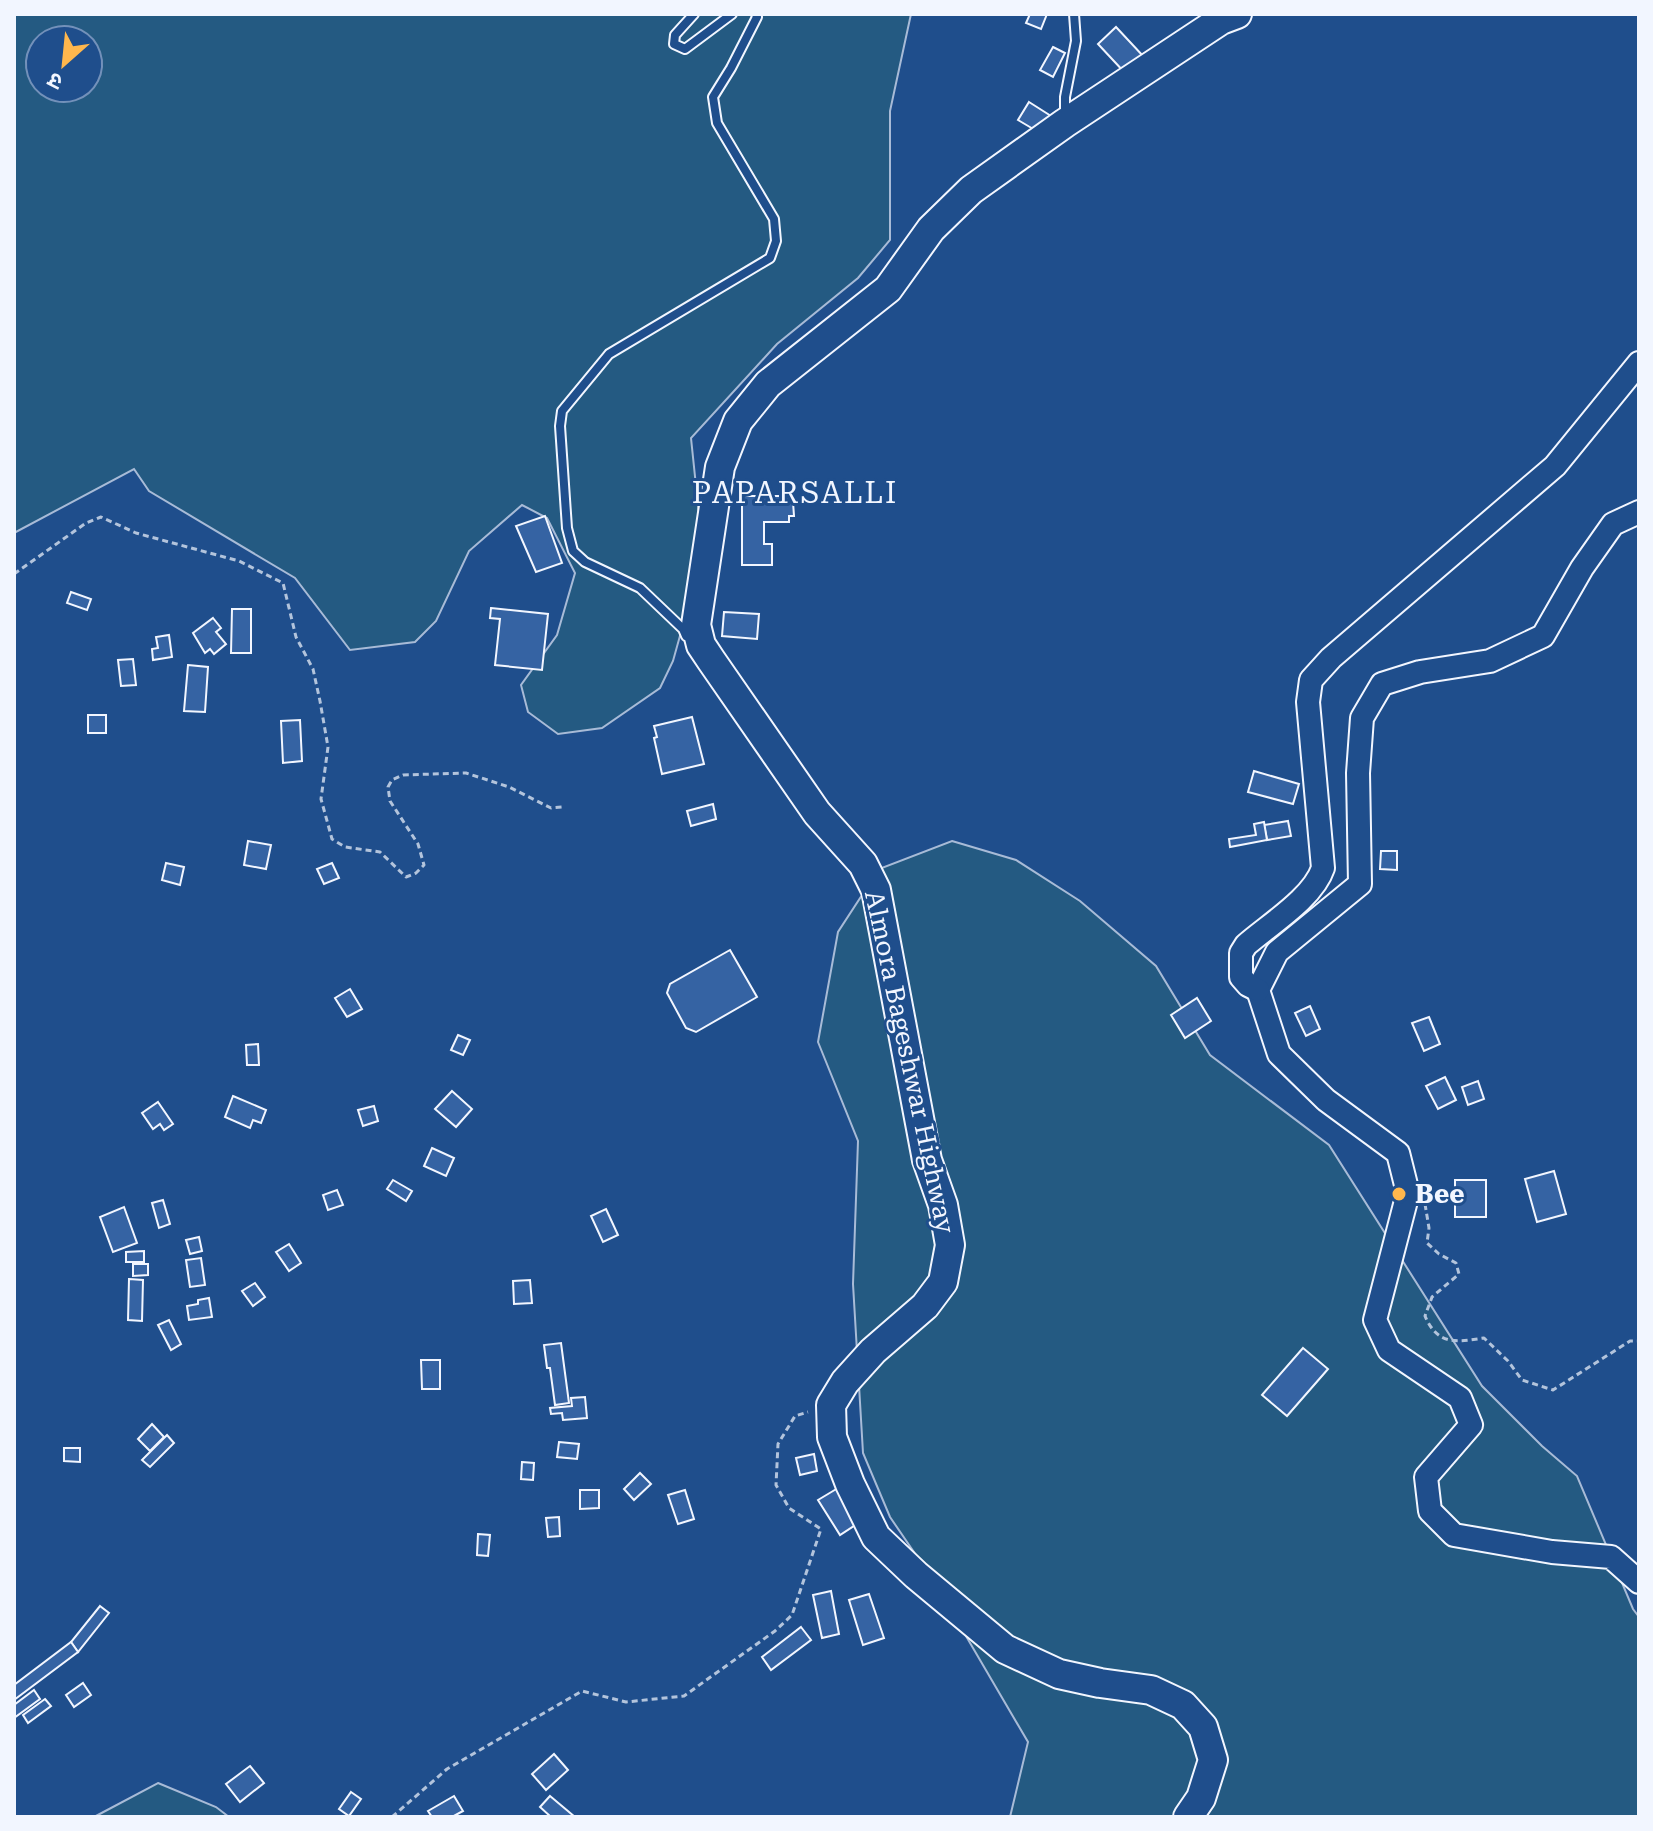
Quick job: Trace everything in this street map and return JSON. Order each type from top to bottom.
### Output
[{"type":"highway","name":"Almora Bageshwar Highway","points":[[831,1405],[845,1382],[873,1351],[925,1306],[943,1282],[950,1245],[943,1205],[927,1160],[876,890],[863,864],[817,813],[715,673],[701,645],[696,625],[720,467],[738,421],[768,384],[888,289],[931,229],[971,190],[1065,123],[1221,20],[1237,14]]},
{"type":"highway","points":[[831,1405],[832,1437],[850,1484],[876,1537],[916,1575],[1005,1649],[1059,1674],[1151,1690],[1183,1705],[1203,1727],[1213,1760],[1201,1798],[1188,1817]]},
{"type":"main road","points":[[1258,990],[1241,977],[1241,953],[1246,945],[1309,891],[1319,880],[1323,868],[1308,702],[1311,680],[1388,607],[1555,466],[1639,363]]},
{"type":"main road","points":[[1639,512],[1613,524],[1582,568],[1543,636],[1490,661],[1420,672],[1382,684],[1362,718],[1358,773],[1360,884],[1277,952],[1258,990],[1279,1054],[1326,1100],[1398,1153],[1408,1193],[1375,1320],[1389,1350],[1460,1398],[1471,1425],[1426,1477],[1430,1511],[1454,1535],[1552,1552],[1611,1557],[1639,1582]]},
{"type":"lane","points":[[694,14],[675,35],[674,44],[685,49],[732,14]]},
{"type":"lane","points":[[691,649],[683,629],[640,588],[585,562],[573,551],[567,528],[560,426],[562,411],[609,354],[770,258],[776,241],[774,219],[717,123],[713,97],[731,68],[756,14]]},
{"type":"lane","points":[[1065,123],[1065,97],[1076,41],[1074,14]]},
{"type":"path","points":[[14,574],[86,523],[101,517],[136,533],[239,561],[283,583],[296,637],[313,669],[320,701],[328,747],[321,799],[332,839],[345,847],[380,852],[406,877],[424,865],[418,844],[390,801],[388,787],[392,780],[403,775],[466,773],[509,787],[551,808],[562,807]]},
{"type":"path","points":[[1408,1193],[1426,1205],[1427,1243],[1456,1263],[1459,1274],[1432,1297],[1425,1316],[1431,1330],[1452,1342],[1484,1338],[1522,1380],[1553,1390],[1630,1341],[1639,1341]]},
{"type":"path","points":[[392,1817],[447,1769],[582,1691],[626,1702],[684,1696],[775,1631],[792,1615],[821,1529],[789,1508],[776,1485],[778,1444],[795,1416],[831,1405]]},
{"type":"shaded area","points":[[14,14],[911,14],[890,111],[890,240],[858,278],[777,344],[691,438],[703,553],[673,661],[660,688],[602,728],[558,734],[528,712],[521,685],[557,635],[575,573],[547,518],[522,505],[469,551],[436,621],[415,642],[350,650],[295,578],[149,491],[134,469],[14,533]]},
{"type":"shaded area","points":[[952,841],[1016,860],[1080,901],[1156,966],[1210,1055],[1329,1145],[1482,1386],[1577,1476],[1639,1617],[1639,1817],[1010,1817],[1028,1742],[935,1583],[890,1517],[863,1453],[853,1284],[858,1141],[818,1042],[838,932],[879,869]]},
{"type":"shaded area","points":[[158,1783],[216,1807],[229,1817],[94,1817]]},
{"type":"building","points":[[1030,14],[1047,14],[1041,29],[1026,23]]},
{"type":"building","points":[[1116,27],[1144,57],[1126,74],[1098,44]]},
{"type":"building","points":[[1053,47],[1065,53],[1053,77],[1040,70]]},
{"type":"building","points":[[1029,102],[1051,116],[1040,133],[1018,120]]},
{"type":"building","points":[[742,496],[788,496],[788,502],[793,502],[794,516],[789,516],[789,522],[764,522],[764,544],[772,544],[772,565],[742,565]]},
{"type":"building","points":[[545,516],[562,563],[536,572],[516,526]]},
{"type":"building","points":[[71,592],[91,599],[87,610],[67,603]]},
{"type":"building","points":[[491,608],[548,614],[542,670],[495,665],[500,619],[490,618]]},
{"type":"building","points":[[232,609],[251,609],[251,653],[231,653]]},
{"type":"building","points":[[724,612],[759,614],[757,639],[722,636]]},
{"type":"building","points":[[213,618],[221,628],[216,632],[226,644],[214,654],[210,649],[205,653],[193,633]]},
{"type":"building","points":[[169,635],[172,657],[153,660],[152,649],[158,648],[156,637]]},
{"type":"building","points":[[133,659],[136,685],[121,686],[118,660]]},
{"type":"building","points":[[188,665],[208,667],[205,712],[184,711]]},
{"type":"building","points":[[88,715],[106,715],[106,733],[88,733]]},
{"type":"building","points":[[692,717],[704,764],[662,774],[654,726]]},
{"type":"building","points":[[300,720],[302,761],[283,763],[281,721]]},
{"type":"building","points":[[1254,771],[1299,784],[1293,804],[1248,792]]},
{"type":"building","points":[[713,804],[716,819],[691,826],[687,811]]},
{"type":"building","points":[[1288,821],[1291,836],[1267,840],[1264,825]]},
{"type":"building","points":[[1264,822],[1267,840],[1230,847],[1229,839],[1256,835],[1254,824]]},
{"type":"building","points":[[248,841],[271,845],[266,869],[244,865]]},
{"type":"building","points":[[1381,851],[1397,851],[1397,870],[1380,869]]},
{"type":"building","points":[[166,863],[184,867],[180,885],[162,880]]},
{"type":"building","points":[[332,863],[339,878],[324,884],[317,869]]},
{"type":"building","points":[[730,950],[757,997],[696,1032],[686,1028],[667,993],[670,984]]},
{"type":"building","points":[[350,989],[362,1009],[347,1017],[335,998]]},
{"type":"building","points":[[1197,998],[1211,1021],[1185,1038],[1171,1015]]},
{"type":"building","points":[[1310,1006],[1320,1029],[1306,1036],[1295,1013]]},
{"type":"building","points":[[1429,1017],[1440,1044],[1424,1051],[1412,1023]]},
{"type":"building","points":[[458,1035],[470,1040],[463,1055],[451,1050]]},
{"type":"building","points":[[258,1044],[259,1065],[247,1065],[246,1045]]},
{"type":"building","points":[[1445,1077],[1456,1100],[1438,1109],[1426,1086]]},
{"type":"building","points":[[1478,1081],[1484,1099],[1468,1105],[1462,1087]]},
{"type":"building","points":[[452,1091],[472,1109],[456,1127],[435,1109]]},
{"type":"building","points":[[233,1096],[266,1110],[261,1123],[253,1120],[250,1128],[225,1117]]},
{"type":"building","points":[[158,1102],[173,1124],[164,1130],[160,1124],[153,1129],[142,1113]]},
{"type":"building","points":[[374,1106],[378,1121],[363,1126],[358,1110]]},
{"type":"building","points":[[432,1148],[454,1158],[446,1176],[424,1166]]},
{"type":"building","points":[[1554,1171],[1566,1214],[1537,1222],[1525,1179]]},
{"type":"building","points":[[393,1180],[412,1191],[406,1201],[387,1189]]},
{"type":"building","points":[[1455,1180],[1486,1180],[1486,1217],[1455,1217]]},
{"type":"building","points":[[337,1190],[343,1205],[328,1210],[323,1195]]},
{"type":"building","points":[[163,1200],[170,1224],[159,1228],[152,1203]]},
{"type":"building","points":[[124,1207],[137,1243],[113,1252],[100,1217]]},
{"type":"building","points":[[606,1209],[618,1235],[603,1242],[591,1216]]},
{"type":"building","points":[[199,1237],[202,1251],[190,1254],[186,1240]]},
{"type":"building","points":[[289,1244],[301,1263],[289,1271],[276,1252]]},
{"type":"building","points":[[144,1251],[144,1262],[126,1262],[126,1252]]},
{"type":"building","points":[[201,1258],[205,1285],[190,1287],[186,1260]]},
{"type":"building","points":[[133,1264],[148,1264],[148,1275],[133,1276]]},
{"type":"building","points":[[129,1279],[143,1280],[142,1321],[128,1320]]},
{"type":"building","points":[[530,1280],[532,1303],[514,1304],[513,1281]]},
{"type":"building","points":[[255,1283],[265,1297],[253,1306],[242,1291]]},
{"type":"building","points":[[209,1298],[212,1317],[189,1320],[187,1306]]},
{"type":"building","points":[[169,1320],[181,1344],[171,1350],[158,1325]]},
{"type":"building","points":[[561,1343],[569,1403],[555,1405],[544,1345]]},
{"type":"building","points":[[1303,1348],[1328,1369],[1287,1416],[1262,1395]]},
{"type":"building","points":[[421,1360],[440,1360],[440,1389],[422,1389]]},
{"type":"building","points":[[585,1397],[587,1418],[563,1420],[562,1413],[551,1414],[550,1408],[572,1406],[571,1398]]},
{"type":"building","points":[[152,1424],[164,1437],[150,1451],[138,1439]]},
{"type":"building","points":[[167,1435],[174,1443],[150,1467],[142,1460]]},
{"type":"building","points":[[559,1442],[579,1444],[577,1459],[557,1457]]},
{"type":"building","points":[[64,1448],[80,1448],[80,1462],[64,1461]]},
{"type":"building","points":[[814,1454],[817,1471],[800,1475],[796,1458]]},
{"type":"building","points":[[522,1462],[534,1463],[533,1480],[521,1479]]},
{"type":"building","points":[[640,1473],[651,1484],[634,1500],[624,1489]]},
{"type":"building","points":[[838,1488],[860,1522],[840,1535],[818,1500]]},
{"type":"building","points":[[580,1490],[599,1490],[599,1508],[580,1509]]},
{"type":"building","points":[[685,1490],[694,1519],[678,1524],[668,1495]]},
{"type":"building","points":[[559,1517],[560,1536],[548,1537],[546,1518]]},
{"type":"building","points":[[478,1534],[490,1535],[488,1556],[477,1555]]},
{"type":"building","points":[[831,1591],[839,1634],[822,1638],[813,1595]]},
{"type":"building","points":[[869,1594],[884,1638],[863,1645],[849,1600]]},
{"type":"building","points":[[100,1606],[109,1613],[78,1652],[71,1642]]},
{"type":"building","points":[[801,1627],[811,1640],[771,1670],[762,1657]]},
{"type":"building","points":[[71,1642],[78,1652],[14,1700],[14,1685]]},
{"type":"building","points":[[83,1683],[91,1695],[74,1707],[66,1695]]},
{"type":"building","points":[[34,1690],[40,1699],[14,1718],[14,1705]]},
{"type":"building","points":[[45,1699],[51,1706],[28,1723],[23,1715]]},
{"type":"building","points":[[554,1754],[568,1770],[546,1790],[532,1774]]},
{"type":"building","points":[[250,1766],[264,1783],[240,1802],[226,1784]]},
{"type":"building","points":[[351,1792],[361,1799],[349,1816],[339,1809]]},
{"type":"building","points":[[454,1796],[463,1811],[452,1817],[432,1817],[428,1811]]},
{"type":"building","points":[[550,1796],[575,1817],[551,1817],[540,1807]]},
{"type":"place","name":"Bee","points":[[1399,1194]]},
{"type":"district","name":"PAPARSALLI","points":[[795,492]]}]
